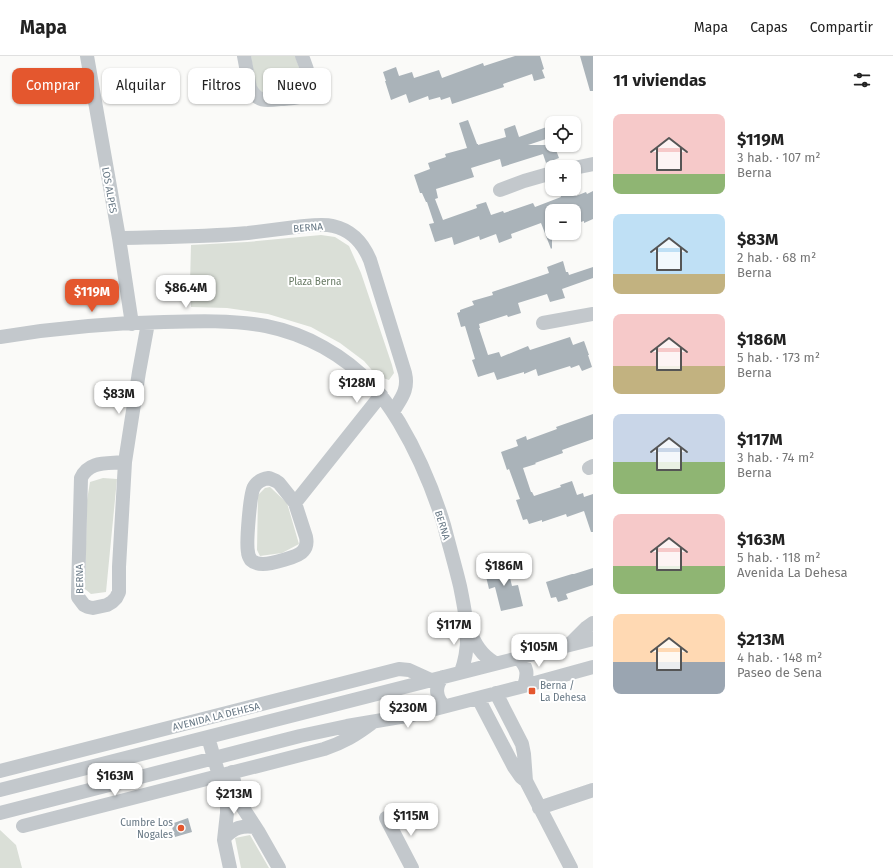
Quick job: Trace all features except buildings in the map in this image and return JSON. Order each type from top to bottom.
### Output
[{"type":"street","name":"LOS ALPES","points":[[87,56],[119,238],[132,324]]},
{"type":"street","points":[[244,56],[250,88],[256,97],[269,101],[299,97],[307,91],[310,82],[302,56]]},
{"type":"street","points":[[581,167],[593,164]]},
{"type":"street","points":[[500,190],[545,175]]},
{"type":"street","name":"BERNA","points":[[119,238],[230,234],[324,225],[340,228],[349,233],[362,245],[370,260],[405,373],[405,392],[393,412]]},
{"type":"street","points":[[543,323],[593,314]]},
{"type":"street","name":"BERNA","points":[[125,462],[95,465],[86,470],[81,478],[78,597],[84,605],[88,607],[93,608],[107,605],[116,598],[119,592],[125,462],[148,322]]},
{"type":"street","name":"BERNA","points":[[0,337],[53,330],[148,322],[224,322],[267,326],[286,331],[305,338],[337,355],[361,374],[381,395],[406,433],[417,456],[442,519],[456,571],[467,623],[479,650],[495,664]]},
{"type":"street","points":[[296,503],[381,395]]},
{"type":"street","points":[[264,479],[273,479],[279,483],[296,503],[307,541],[304,550],[297,556],[269,563],[258,564],[253,561],[250,558],[247,549],[251,496],[256,484],[264,479]]},
{"type":"street","name":"BERNA","points":[[461,672],[466,655],[467,623]]},
{"type":"street","name":"AVENIDA LA DEHESA","points":[[570,644],[593,623]]},
{"type":"street","name":"AVENIDA LA DEHESA","points":[[0,790],[593,639]]},
{"type":"street","points":[[518,658],[523,662],[526,668],[527,674],[524,686]]},
{"type":"street","points":[[5,812],[306,735],[412,714],[593,667]]},
{"type":"street","name":"AVENIDA LA DEHESA","points":[[0,771],[399,669],[409,670],[437,678]]},
{"type":"street","points":[[437,678],[439,699],[444,706]]},
{"type":"street","points":[[496,693],[522,744],[526,781],[571,868]]},
{"type":"street","points":[[478,698],[514,767],[526,781]]},
{"type":"street","points":[[23,826],[334,746],[357,734],[374,722]]},
{"type":"street","points":[[208,737],[227,806],[225,837],[230,868]]},
{"type":"street","points":[[232,772],[240,802],[279,868]]},
{"type":"street","points":[[539,808],[593,790]]},
{"type":"street","points":[[5,812],[53,818]]},
{"type":"street","points":[[386,818],[412,868]]},
{"type":"street","points":[[225,837],[239,827],[255,827]]},
{"type":"green space","points":[[251,56],[295,56],[299,68],[263,68],[263,93],[256,87],[255,68],[253,68]]},
{"type":"green space","name":"Plaza Berna","points":[[321,235],[335,237],[349,246],[361,273],[392,365],[394,373],[389,380],[377,376],[364,361],[340,343],[311,327],[268,314],[227,308],[191,307],[191,245],[247,242]]},
{"type":"green space","points":[[103,478],[117,479],[106,592],[91,594],[85,589],[87,500],[90,482]]},
{"type":"green space","points":[[270,487],[287,503],[299,544],[282,553],[260,556],[257,550],[258,495],[265,488]]},
{"type":"green space","points":[[0,830],[16,845],[22,868],[0,868]]},
{"type":"green space","points":[[250,835],[269,868],[241,868],[235,838]]},
{"type":"place","name":"Berna / La Dehesa","points":[[532,691]]},
{"type":"place","name":"Cumbre Los Nogales","points":[[181,828]]}]
